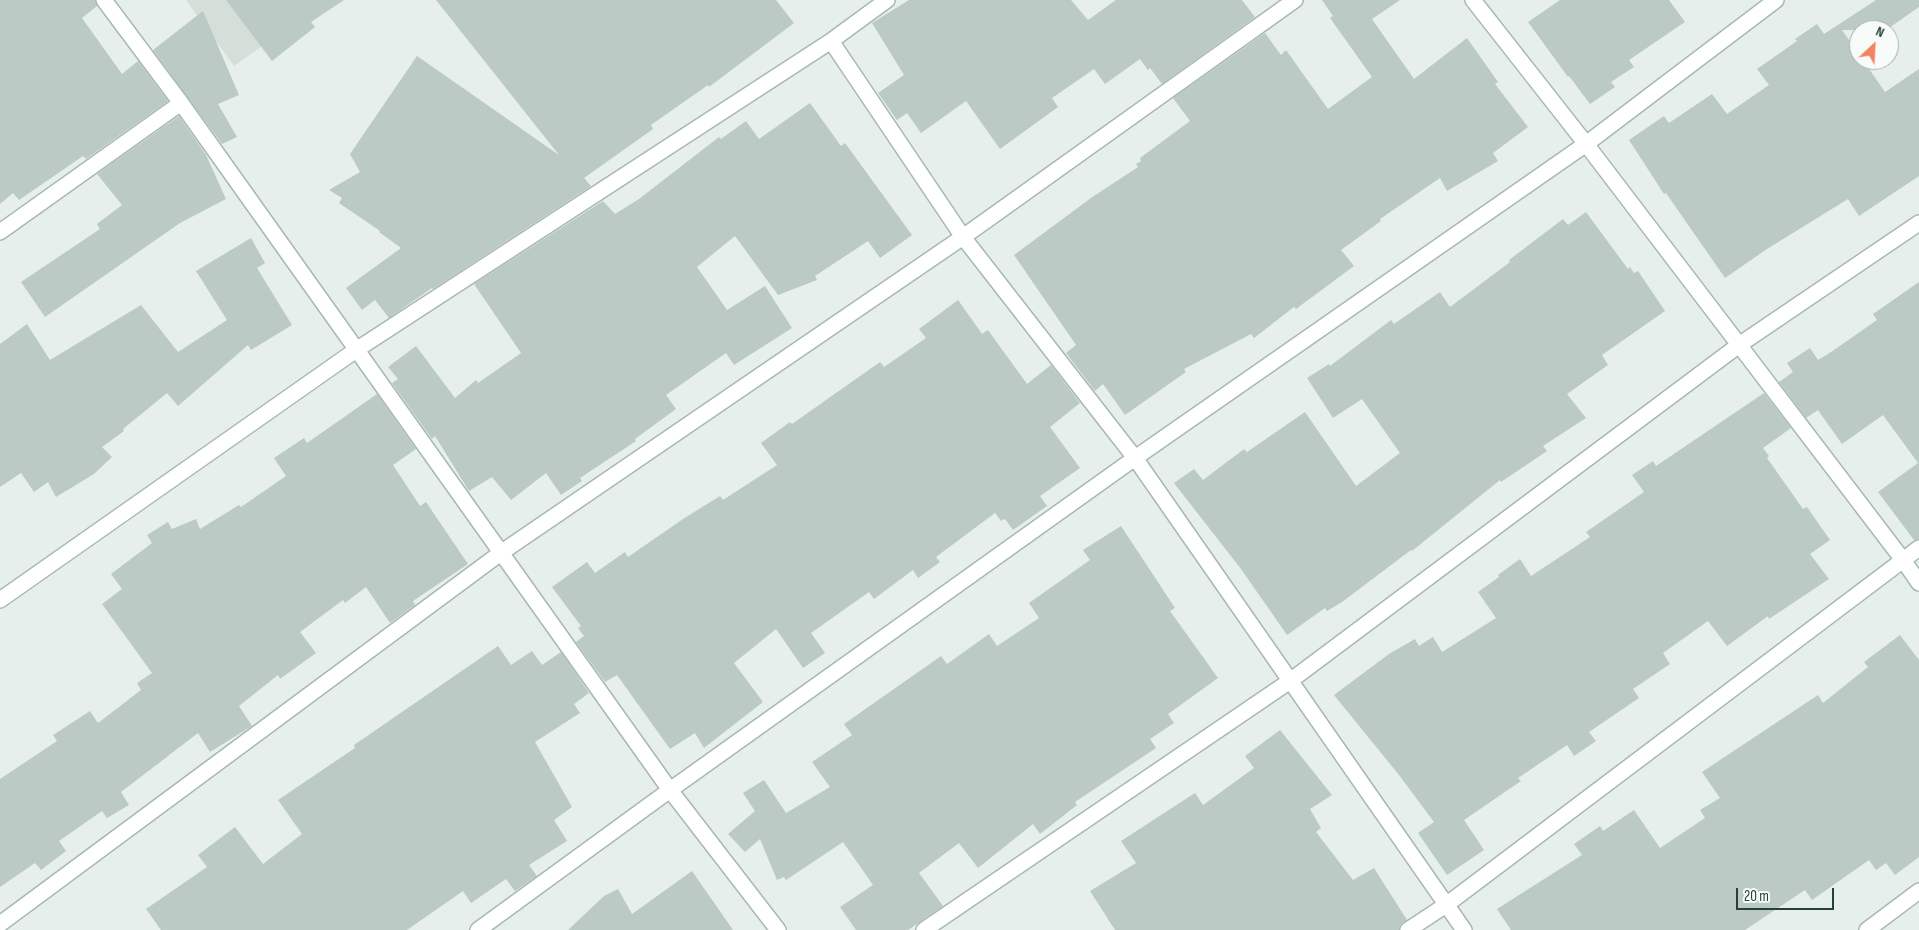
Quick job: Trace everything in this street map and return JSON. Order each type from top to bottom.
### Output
[{"type":"street","points":[[104,0],[181,103],[670,790],[778,930]]},
{"type":"street","points":[[0,600],[356,350],[831,41],[887,0]]},
{"type":"street","points":[[0,924],[502,552],[963,237],[1296,0]]},
{"type":"street","points":[[1473,0],[1586,144],[1919,583]]},
{"type":"street","points":[[478,930],[670,790],[1135,458],[1586,144],[1776,0]]},
{"type":"street","points":[[831,41],[963,237],[1135,458],[1464,930]]},
{"type":"street","points":[[0,232],[181,103]]},
{"type":"street","points":[[924,930],[1290,680],[1739,345],[1919,223]]},
{"type":"street","points":[[1408,930],[1446,905],[1919,548]]},
{"type":"street","points":[[1867,930],[1919,891]]},
{"type":"shaded area","points":[[186,0],[327,0],[234,66]]},
{"type":"building","points":[[0,0],[95,0],[97,6],[82,18],[122,74],[138,61],[168,101],[86,159],[83,156],[19,200],[13,193],[0,204]]},
{"type":"building","points":[[226,0],[344,0],[311,22],[315,27],[272,61]]},
{"type":"building","points":[[436,0],[776,0],[794,23],[709,87],[708,85],[651,125],[653,129],[584,178],[591,186],[432,288],[389,318],[375,300],[362,310],[346,288],[401,248],[339,203],[342,198],[329,190],[360,172],[350,154],[417,56],[559,155]]},
{"type":"building","points":[[909,0],[1071,0],[1088,20],[1116,0],[1242,0],[1255,17],[1162,84],[1150,68],[1148,70],[1140,59],[1105,84],[1094,69],[1052,98],[1058,107],[1000,149],[966,101],[921,133],[907,113],[897,120],[878,93],[904,75],[872,23]]},
{"type":"building","points":[[1322,0],[1400,0],[1372,19],[1414,79],[1467,38],[1498,82],[1495,84],[1528,127],[1493,153],[1498,161],[1447,191],[1440,178],[1380,219],[1381,221],[1341,250],[1354,266],[1296,309],[1294,307],[1254,338],[1251,334],[1184,369],[1186,372],[1125,415],[1103,384],[1095,391],[1066,353],[1076,345],[1014,255],[1091,198],[1138,167],[1136,164],[1141,161],[1140,158],[1190,121],[1173,98],[1265,33],[1281,55],[1286,50],[1328,109],[1372,77],[1330,18],[1333,16]]},
{"type":"building","points":[[1560,0],[1669,0],[1685,22],[1629,60],[1634,67],[1611,82],[1615,87],[1590,104],[1528,22]]},
{"type":"building","points":[[1876,0],[1919,0],[1919,7],[1899,21],[1849,20],[1849,30],[1842,30],[1849,40],[1849,70],[1870,70],[1885,92],[1919,69],[1919,176],[1859,216],[1848,199],[1767,249],[1725,278],[1666,193],[1664,194],[1629,140],[1664,116],[1669,123],[1712,94],[1727,114],[1769,85],[1757,69],[1797,41],[1795,39],[1817,24],[1824,34]]},
{"type":"building","points":[[203,11],[239,95],[218,104],[237,137],[222,144],[153,50]]},
{"type":"building","points":[[810,103],[841,146],[845,143],[912,235],[880,258],[868,241],[815,276],[817,280],[778,295],[735,236],[697,267],[727,310],[765,286],[792,328],[734,365],[726,353],[666,395],[676,409],[635,439],[636,441],[580,478],[582,481],[561,495],[546,473],[511,500],[492,477],[469,491],[435,436],[432,439],[392,383],[398,379],[388,367],[416,346],[455,398],[476,380],[478,383],[521,353],[474,284],[603,201],[615,214],[639,199],[719,137],[721,139],[746,121],[759,139]]},
{"type":"building","points":[[179,116],[206,155],[226,199],[180,223],[45,317],[21,282],[100,229],[97,224],[122,205],[97,174]]},
{"type":"building","points":[[1586,212],[1628,269],[1630,267],[1634,273],[1638,271],[1665,311],[1602,355],[1608,365],[1567,394],[1586,418],[1543,446],[1547,451],[1501,482],[1500,480],[1412,551],[1342,602],[1327,611],[1325,608],[1287,635],[1241,569],[1174,483],[1194,469],[1203,480],[1244,449],[1247,452],[1305,412],[1356,486],[1400,453],[1362,399],[1333,418],[1307,378],[1329,364],[1330,366],[1391,320],[1394,324],[1440,292],[1450,307],[1563,219],[1568,225]]},
{"type":"building","points":[[251,238],[265,263],[257,268],[292,325],[251,350],[248,345],[178,406],[167,393],[123,429],[124,431],[102,447],[112,457],[94,474],[56,497],[48,482],[34,492],[21,473],[0,487],[0,344],[27,324],[50,360],[141,305],[178,352],[227,320],[196,271]]},
{"type":"building","points":[[1919,282],[1919,539],[1914,540],[1878,492],[1918,463],[1883,415],[1842,444],[1818,410],[1806,418],[1779,382],[1793,372],[1787,363],[1810,348],[1818,360],[1877,320],[1873,314]]},
{"type":"building","points":[[958,300],[982,334],[988,330],[1027,384],[1051,365],[1080,403],[1050,427],[1080,468],[1040,496],[1047,506],[1013,530],[1005,519],[1001,521],[995,513],[936,557],[940,562],[918,578],[913,570],[874,599],[869,592],[811,633],[825,653],[803,668],[776,629],[734,663],[763,702],[704,748],[695,733],[670,749],[617,675],[605,682],[576,642],[584,636],[578,628],[581,626],[552,587],[587,562],[595,573],[625,552],[628,557],[720,496],[723,500],[777,465],[761,443],[790,422],[792,424],[880,362],[884,367],[926,338],[919,329]]},
{"type":"building","points":[[1764,393],[1791,428],[1763,448],[1769,456],[1767,458],[1803,509],[1807,507],[1830,540],[1810,554],[1829,579],[1769,619],[1768,616],[1727,646],[1708,621],[1663,653],[1670,664],[1633,689],[1639,698],[1589,732],[1596,741],[1574,756],[1567,745],[1518,778],[1521,781],[1464,820],[1484,850],[1447,875],[1418,833],[1434,822],[1399,775],[1334,695],[1389,654],[1415,639],[1419,646],[1433,637],[1442,652],[1496,618],[1478,592],[1499,577],[1498,575],[1520,559],[1531,576],[1590,537],[1586,532],[1644,492],[1632,475],[1653,461],[1656,466]]},
{"type":"building","points":[[377,394],[416,449],[393,465],[420,506],[426,502],[468,564],[413,601],[415,605],[390,623],[366,587],[345,603],[343,600],[300,632],[316,653],[280,679],[278,675],[239,706],[252,726],[210,752],[198,733],[121,792],[129,805],[107,818],[102,811],[59,841],[66,851],[41,870],[35,863],[0,887],[0,779],[57,741],[53,735],[90,711],[98,723],[141,690],[137,683],[152,673],[102,604],[122,589],[111,574],[152,543],[147,535],[168,522],[172,529],[196,519],[200,529],[239,505],[241,507],[286,476],[274,458],[304,438],[307,443]]},
{"type":"building","points":[[1121,526],[1175,608],[1170,611],[1218,678],[1168,714],[1174,723],[1150,739],[1156,748],[1075,802],[1077,805],[1040,834],[1033,824],[978,868],[959,843],[919,873],[943,906],[908,930],[856,930],[840,907],[873,885],[843,842],[786,880],[784,877],[777,880],[760,839],[745,852],[728,834],[755,811],[743,793],[764,780],[786,813],[830,787],[812,762],[852,735],[844,724],[941,656],[947,664],[989,634],[997,646],[1039,618],[1029,603],[1090,560],[1083,550]]},
{"type":"building","points":[[1900,635],[1919,660],[1919,857],[1895,875],[1886,863],[1876,870],[1869,860],[1812,900],[1805,890],[1745,930],[1511,930],[1497,909],[1582,855],[1574,844],[1600,826],[1603,831],[1634,810],[1660,848],[1705,818],[1700,810],[1720,798],[1702,772],[1818,695],[1823,703],[1868,667],[1864,662]]},
{"type":"building","points":[[498,646],[511,665],[532,651],[542,665],[561,652],[589,693],[574,704],[580,713],[535,742],[572,807],[554,820],[567,841],[529,865],[537,876],[515,891],[506,879],[471,903],[463,891],[407,930],[161,930],[146,909],[207,867],[198,855],[235,827],[263,864],[302,834],[278,800],[355,748],[354,745]]},
{"type":"building","points":[[1280,730],[1332,795],[1310,809],[1321,828],[1316,832],[1353,880],[1374,868],[1407,920],[1400,925],[1399,930],[1115,930],[1090,891],[1136,863],[1121,841],[1195,793],[1203,805],[1254,768],[1245,756]]},
{"type":"building","points":[[692,871],[733,930],[568,930],[604,896],[618,889],[632,914]]}]
